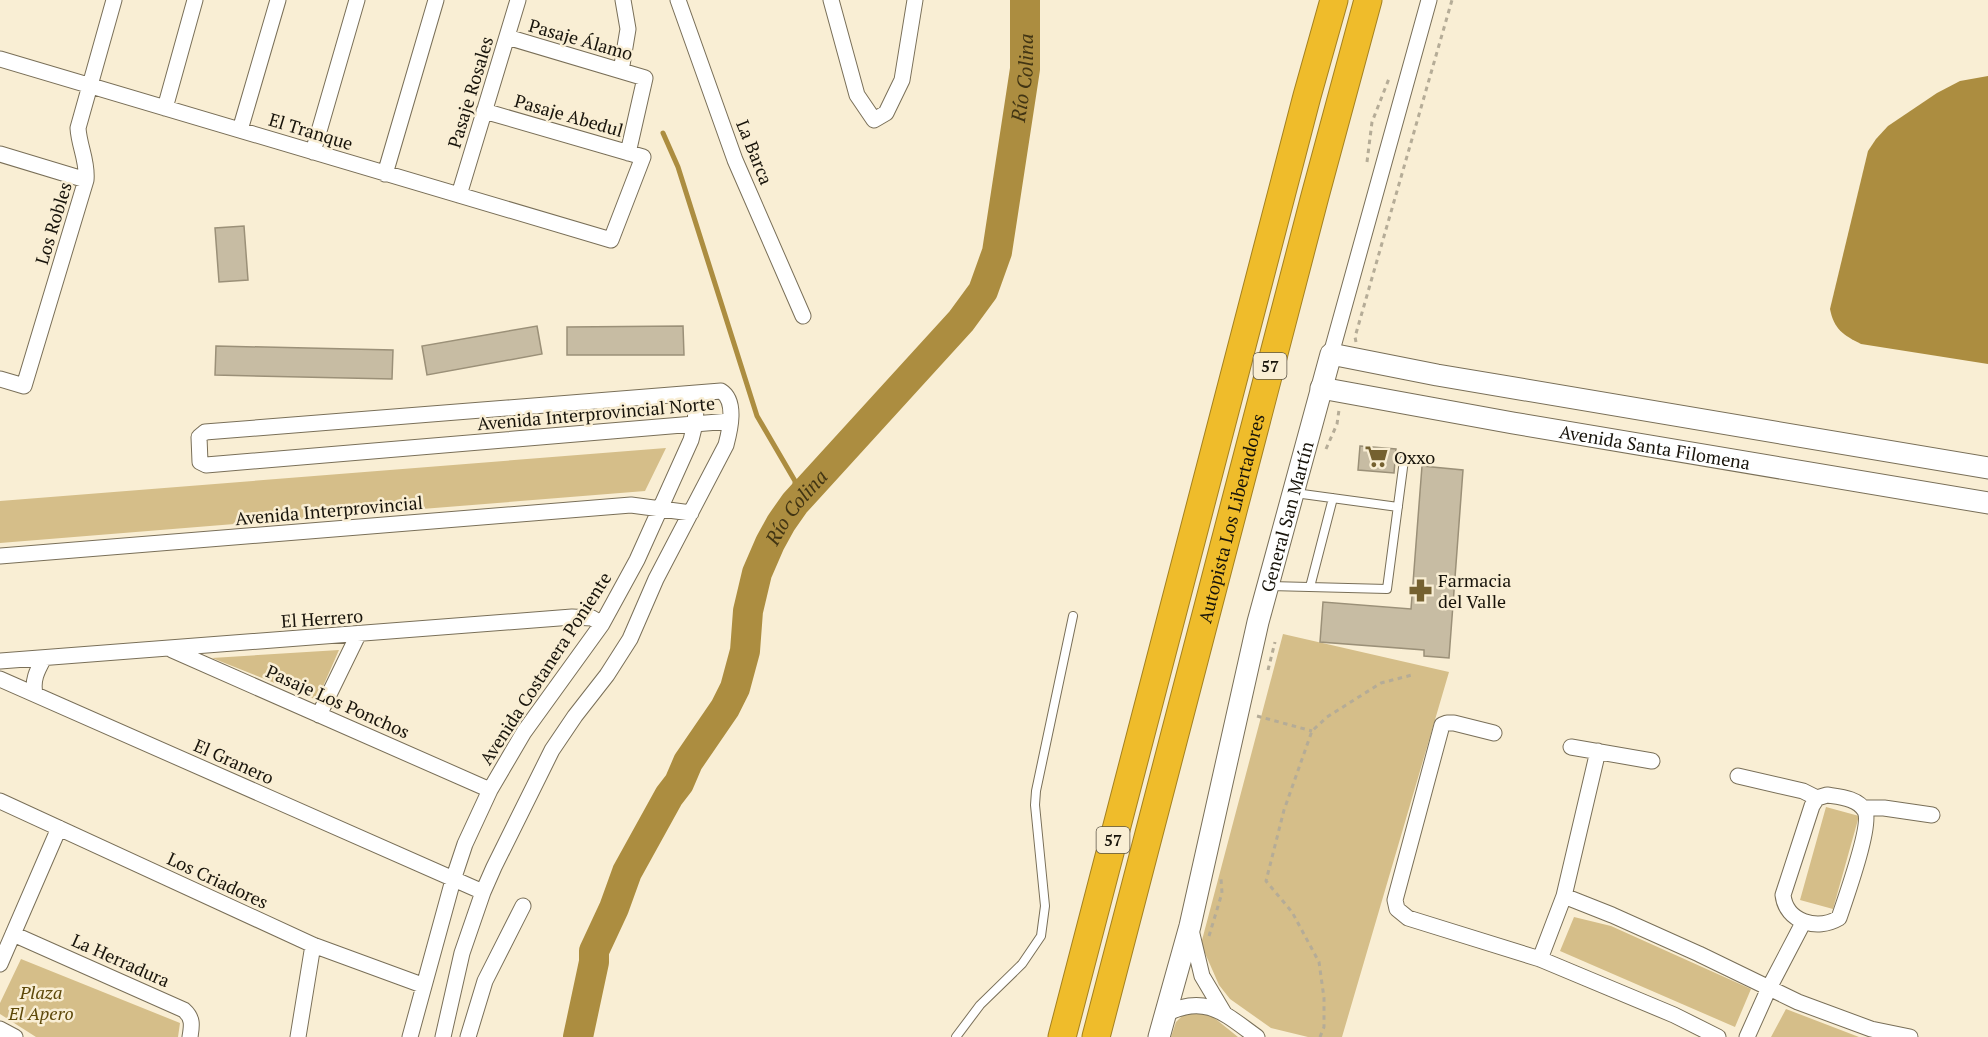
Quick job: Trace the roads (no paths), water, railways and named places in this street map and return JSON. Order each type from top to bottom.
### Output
[{"type":"highway","name":"Autopista Los Libertadores","points":[[1062,1037],[1300,120],[1334,0]]},
{"type":"highway","name":"Autopista Los Libertadores","points":[[1096,1037],[1317,186],[1368,0]]},
{"type":"street","name":"Los Robles","points":[[0,379],[24,386],[86,180],[87,171],[78,128],[114,0]]},
{"type":"street","points":[[165,108],[195,0]]},
{"type":"street","points":[[240,130],[278,0]]},
{"type":"street","points":[[313,152],[357,0]]},
{"type":"street","points":[[385,174],[436,0]]},
{"type":"street","name":"Pasaje Rosales","points":[[459,195],[518,0]]},
{"type":"street","points":[[621,71],[628,29],[623,0]]},
{"type":"street","name":"La Barca","points":[[678,0],[735,160],[803,316]]},
{"type":"street","points":[[831,0],[856,95],[874,120],[886,113],[902,80],[915,0]]},
{"type":"street","name":"General San Martín","points":[[1160,1037],[1190,926],[1268,586],[1429,0]]},
{"type":"street","name":"Pasaje Álamo","points":[[507,37],[645,78],[628,153]]},
{"type":"street","name":"El Tranque","points":[[0,59],[611,240]]},
{"type":"street","name":"Pasaje Abedul","points":[[484,111],[643,157],[611,240]]},
{"type":"street","points":[[0,154],[86,180]]},
{"type":"street","name":"Avenida Santa Filomena","points":[[1331,354],[1460,379],[1988,468]]},
{"type":"street","name":"Avenida Santa Filomena","points":[[1321,388],[1513,423],[1988,503]]},
{"type":"street","name":"Avenida Interprovincial Norte","points":[[721,391],[730,401],[730,422],[206,465],[200,462],[199,437],[205,432],[721,391]]},
{"type":"street","name":"Avenida Costanera Poniente","points":[[410,1037],[422,985],[465,844],[490,790],[524,732],[602,624],[637,560],[691,440],[695,424],[697,393]]},
{"type":"street","points":[[443,1037],[462,953],[483,892],[552,750],[607,675],[630,639],[656,579],[726,445],[730,422]]},
{"type":"street","name":"Avenida Interprovincial","points":[[0,556],[631,505],[661,507],[691,513]]},
{"type":"street","name":"El Herrero","points":[[0,661],[572,617],[592,618],[602,624]]},
{"type":"street","points":[[320,715],[358,634]]},
{"type":"street","name":"Pasaje Los Ponchos","points":[[170,649],[490,790]]},
{"type":"street","points":[[35,694],[33,684],[44,658]]},
{"type":"street","name":"El Granero","points":[[0,679],[483,892]]},
{"type":"street","points":[[1494,733],[1454,723],[1442,725],[1398,889],[1397,909],[1408,918],[1540,959],[1674,1015],[1718,1037]]},
{"type":"street","points":[[1571,747],[1652,760]]},
{"type":"street","points":[[1540,959],[1564,896],[1598,751]]},
{"type":"street","points":[[1738,776],[1803,791],[1817,798],[1827,795],[1846,798],[1864,808],[1867,826],[1839,918],[1821,925],[1803,922],[1790,913],[1784,905],[1783,895],[1808,816],[1817,798]]},
{"type":"street","name":"Los Criadores","points":[[0,801],[313,945],[422,985]]},
{"type":"street","points":[[1864,808],[1884,808],[1932,815]]},
{"type":"street","points":[[0,964],[59,828]]},
{"type":"street","points":[[1564,896],[1612,915],[1798,1002],[1871,1029],[1910,1037]]},
{"type":"street","points":[[468,1037],[485,981],[523,906]]},
{"type":"street","points":[[1747,1037],[1803,922]]},
{"type":"street","points":[[1190,926],[1202,976],[1224,1013]]},
{"type":"street","name":"La Herradura","points":[[13,933],[184,1010],[193,1024],[190,1037]]},
{"type":"street","points":[[298,1037],[313,945]]},
{"type":"street","points":[[1166,1014],[1181,1007],[1197,1005],[1224,1013],[1257,1037]]},
{"type":"street","points":[[0,1029],[15,1037]]},
{"type":"lane","points":[[1268,586],[1387,589],[1404,460]]},
{"type":"lane","points":[[1294,493],[1398,507]]},
{"type":"lane","points":[[1310,587],[1333,498]]},
{"type":"lane","points":[[956,1037],[980,1005],[1022,964],[1041,936],[1045,906],[1035,805],[1036,791],[1073,616]]},
{"type":"waterway","name":"Río Colina","points":[[578,1037],[594,962],[594,951],[614,908],[627,872],[669,796],[679,783],[688,762],[725,708],[735,688],[745,651],[748,611],[757,573],[770,543],[795,503],[961,321],[983,291],[997,252],[1025,69],[1025,0]]},
{"type":"waterway","points":[[663,133],[678,167],[757,416],[795,481],[795,503]]},
{"type":"place","name":"Oxxo","points":[[1376,457]]},
{"type":"place","name":"Farmacia del Valle","points":[[1420,590]]},
{"type":"park label","name":"Plaza El Apero","points":[[41,1002]]}]
